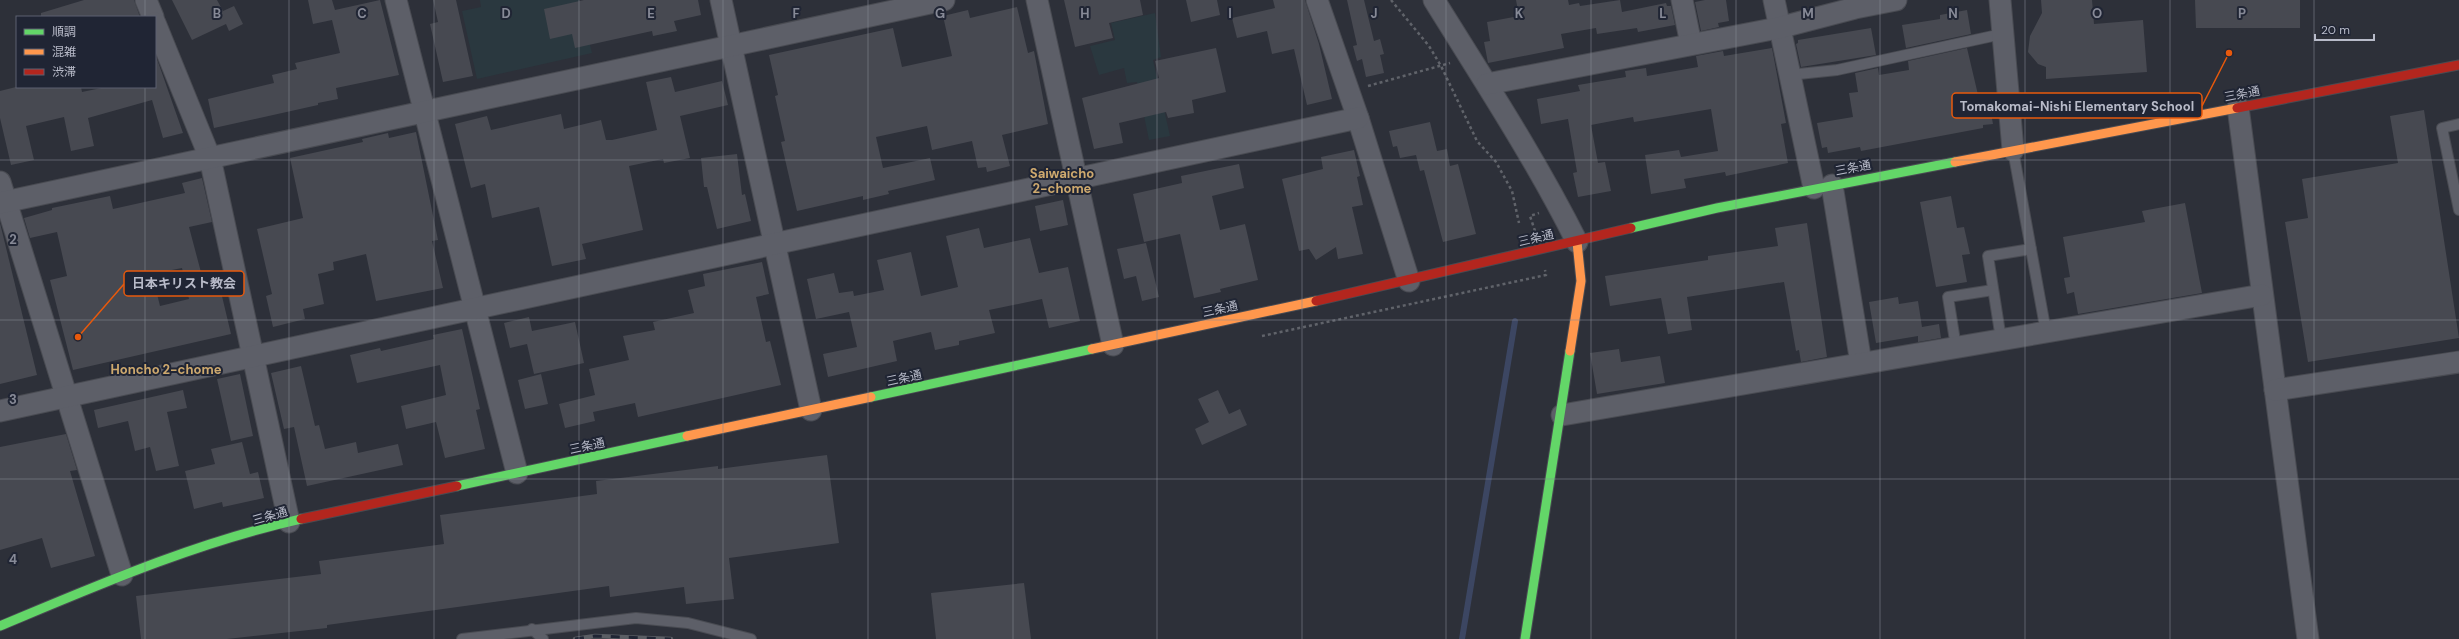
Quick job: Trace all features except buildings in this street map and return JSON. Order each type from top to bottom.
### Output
[{"type":"street","points":[[146,0],[152,16]]},
{"type":"street","points":[[396,0],[517,473]]},
{"type":"street","points":[[722,0],[811,410]]},
{"type":"street","points":[[122,575],[2,196],[210,158],[944,0]]},
{"type":"street","points":[[1037,0],[1113,345]]},
{"type":"street","points":[[1317,0],[1358,118],[1409,281]]},
{"type":"street","points":[[1434,0],[1487,84],[1558,206],[1577,242],[1581,281],[1562,415],[1525,639]]},
{"type":"street","points":[[1682,0],[1691,44]]},
{"type":"street","points":[[1774,0],[1778,28],[1789,75],[1823,186],[1861,363]]},
{"type":"street","points":[[1487,84],[1778,28],[1854,4],[1896,0]]},
{"type":"street","points":[[2000,0],[2013,150]]},
{"type":"street","points":[[156,25],[210,158],[289,522]]},
{"type":"street","name":"三条通","points":[[0,626],[122,575],[202,548],[289,522],[1409,281],[1577,242],[1610,232],[1823,186],[2459,65]]},
{"type":"street","points":[[2238,107],[2308,639]]},
{"type":"street","points":[[0,411],[1358,118]]},
{"type":"street","points":[[1562,415],[2262,295]]},
{"type":"street","points":[[2275,390],[2459,362]]},
{"type":"lane","points":[[1789,75],[1837,70],[2002,34]]},
{"type":"lane","points":[[2459,124],[2442,128],[2459,210]]},
{"type":"lane","points":[[2013,150],[2046,332]]},
{"type":"lane","points":[[2000,339],[1988,256],[2031,249]]},
{"type":"lane","points":[[1956,347],[1948,296],[1993,290]]},
{"type":"lane","points":[[462,639],[532,629],[636,618],[688,622],[751,639]]},
{"type":"lane","points":[[532,629],[543,639]]},
{"type":"path","points":[[1391,0],[1428,46],[1441,66],[1477,141],[1496,162],[1512,190],[1519,223]]},
{"type":"path","points":[[1349,92],[1470,57]]},
{"type":"path","points":[[1257,337],[1546,275]]},
{"type":"shaded area","points":[[480,0],[579,0],[592,53],[477,79],[462,11],[481,7]]},
{"type":"shaded area","points":[[1155,13],[1161,57],[1153,60],[1170,136],[1149,140],[1137,82],[1127,83],[1124,68],[1099,75],[1090,46],[1115,40],[1111,23]]},
{"type":"waterway","points":[[1462,639],[1515,321]]},
{"type":"railway","points":[[575,639],[595,636],[671,639]]},
{"type":"traffic: fast","points":[[1631,228],[1717,208],[1955,162]]},
{"type":"traffic: fast","points":[[871,397],[1092,349]]},
{"type":"traffic: fast","points":[[1525,639],[1570,351]]},
{"type":"traffic: fast","points":[[457,486],[687,436]]},
{"type":"traffic: fast","points":[[0,626],[111,580],[186,552],[301,519]]},
{"type":"traffic: slow","points":[[1955,162],[2237,108]]},
{"type":"traffic: slow","points":[[1570,351],[1581,281],[1577,242]]},
{"type":"traffic: slow","points":[[1092,349],[1316,301]]},
{"type":"traffic: slow","points":[[687,436],[871,397]]},
{"type":"traffic: jam","points":[[2237,108],[2459,65]]},
{"type":"traffic: jam","points":[[1316,301],[1631,228]]},
{"type":"traffic: jam","points":[[301,519],[457,486]]},
{"type":"place","name":"Tomakomai-Nishi Elementary School","points":[[2229,53]]},
{"type":"place","name":"日本キリスト教会","points":[[78,337]]},
{"type":"district","name":"Saiwaicho 2-chome","points":[[1062,180]]},
{"type":"district","name":"Honcho 2-chome","points":[[166,369]]}]
